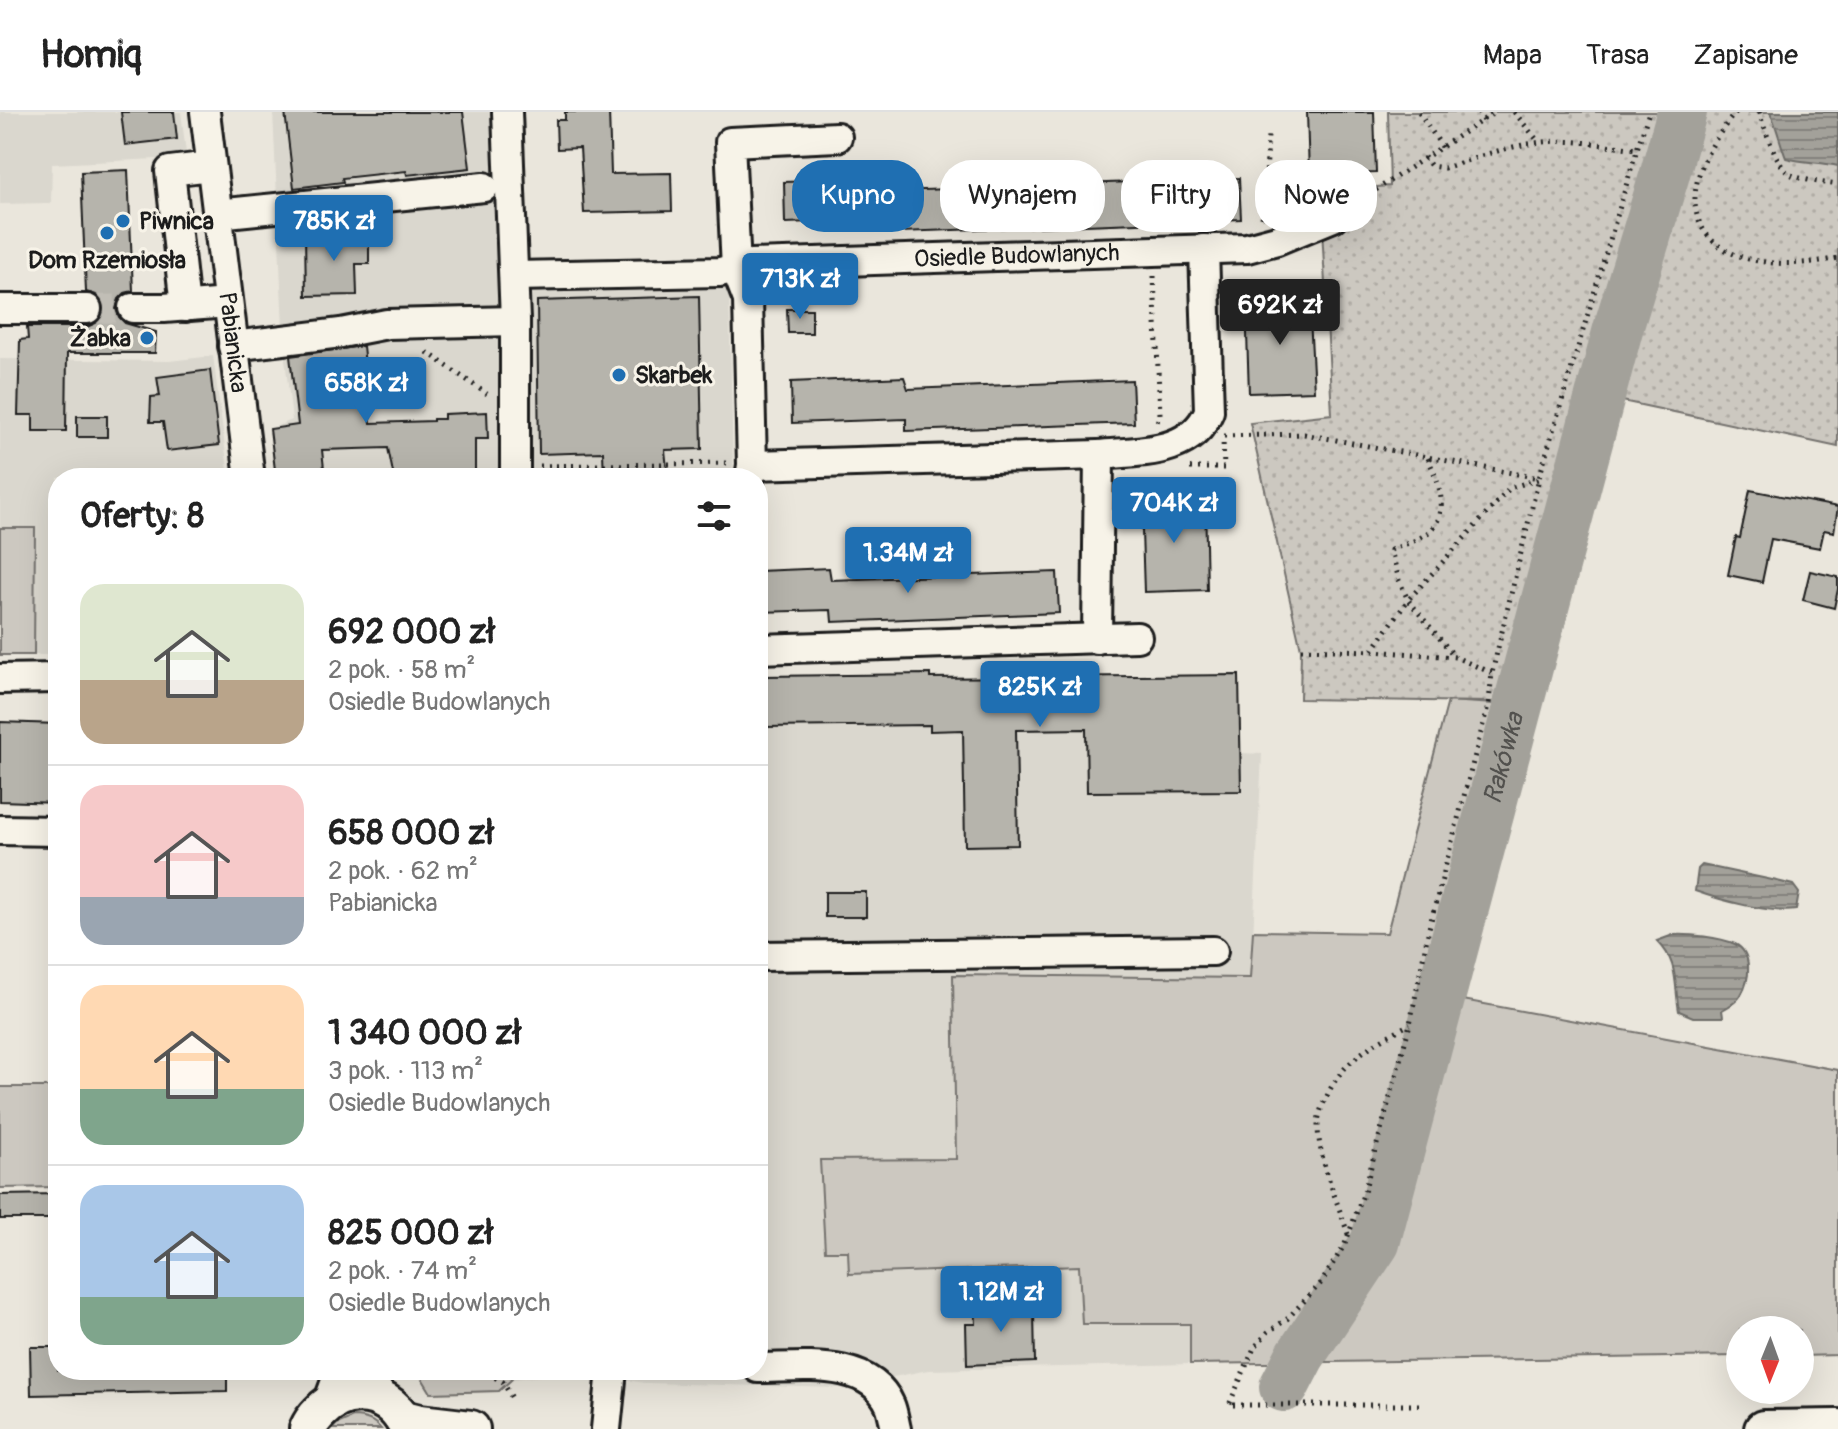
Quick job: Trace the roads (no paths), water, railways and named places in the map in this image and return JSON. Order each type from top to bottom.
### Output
[{"type":"main road","points":[[316,1410],[349,1395],[365,1395],[391,1404],[420,1423],[471,1429]]},
{"type":"main road","points":[[1763,1429],[1838,1428]]},
{"type":"street","name":"Pabianicka","points":[[205,112],[249,468]]},
{"type":"street","points":[[507,112],[514,276],[515,414],[524,468]]},
{"type":"street","points":[[744,468],[748,300],[736,269],[730,142],[837,137]]},
{"type":"street","points":[[185,307],[170,171],[211,166]]},
{"type":"street","points":[[217,214],[484,187]]},
{"type":"street","name":"Osiedle Budowlanych","points":[[514,276],[720,272],[751,264],[1247,248],[1296,232]]},
{"type":"street","points":[[768,468],[1099,455],[1169,447],[1194,435],[1205,422],[1209,411],[1204,249]]},
{"type":"street","points":[[133,308],[228,303]]},
{"type":"street","points":[[0,309],[87,309]]},
{"type":"street","points":[[233,346],[341,333],[387,324],[515,321]]},
{"type":"street","points":[[1097,639],[1099,455]]},
{"type":"street","points":[[768,649],[1137,637]]},
{"type":"street","points":[[0,679],[48,678]]},
{"type":"street","points":[[0,830],[48,831]]},
{"type":"street","points":[[768,956],[1213,951]]},
{"type":"street","points":[[768,1368],[847,1370],[861,1375],[885,1395],[896,1429]]},
{"type":"street","points":[[606,1429],[611,1380]]},
{"type":"waterway","name":"Rakówka","points":[[1284,1387],[1300,1356],[1375,1243],[1618,329],[1682,112]]},
{"type":"tunnel","points":[[87,309],[133,308]]},
{"type":"place","name":"Piwnica","points":[[123,221]]},
{"type":"place","name":"Dom Rzemiosła","points":[[107,233]]},
{"type":"place","name":"Żabka","points":[[147,338]]},
{"type":"place","name":"Skarbek","points":[[619,375]]}]
